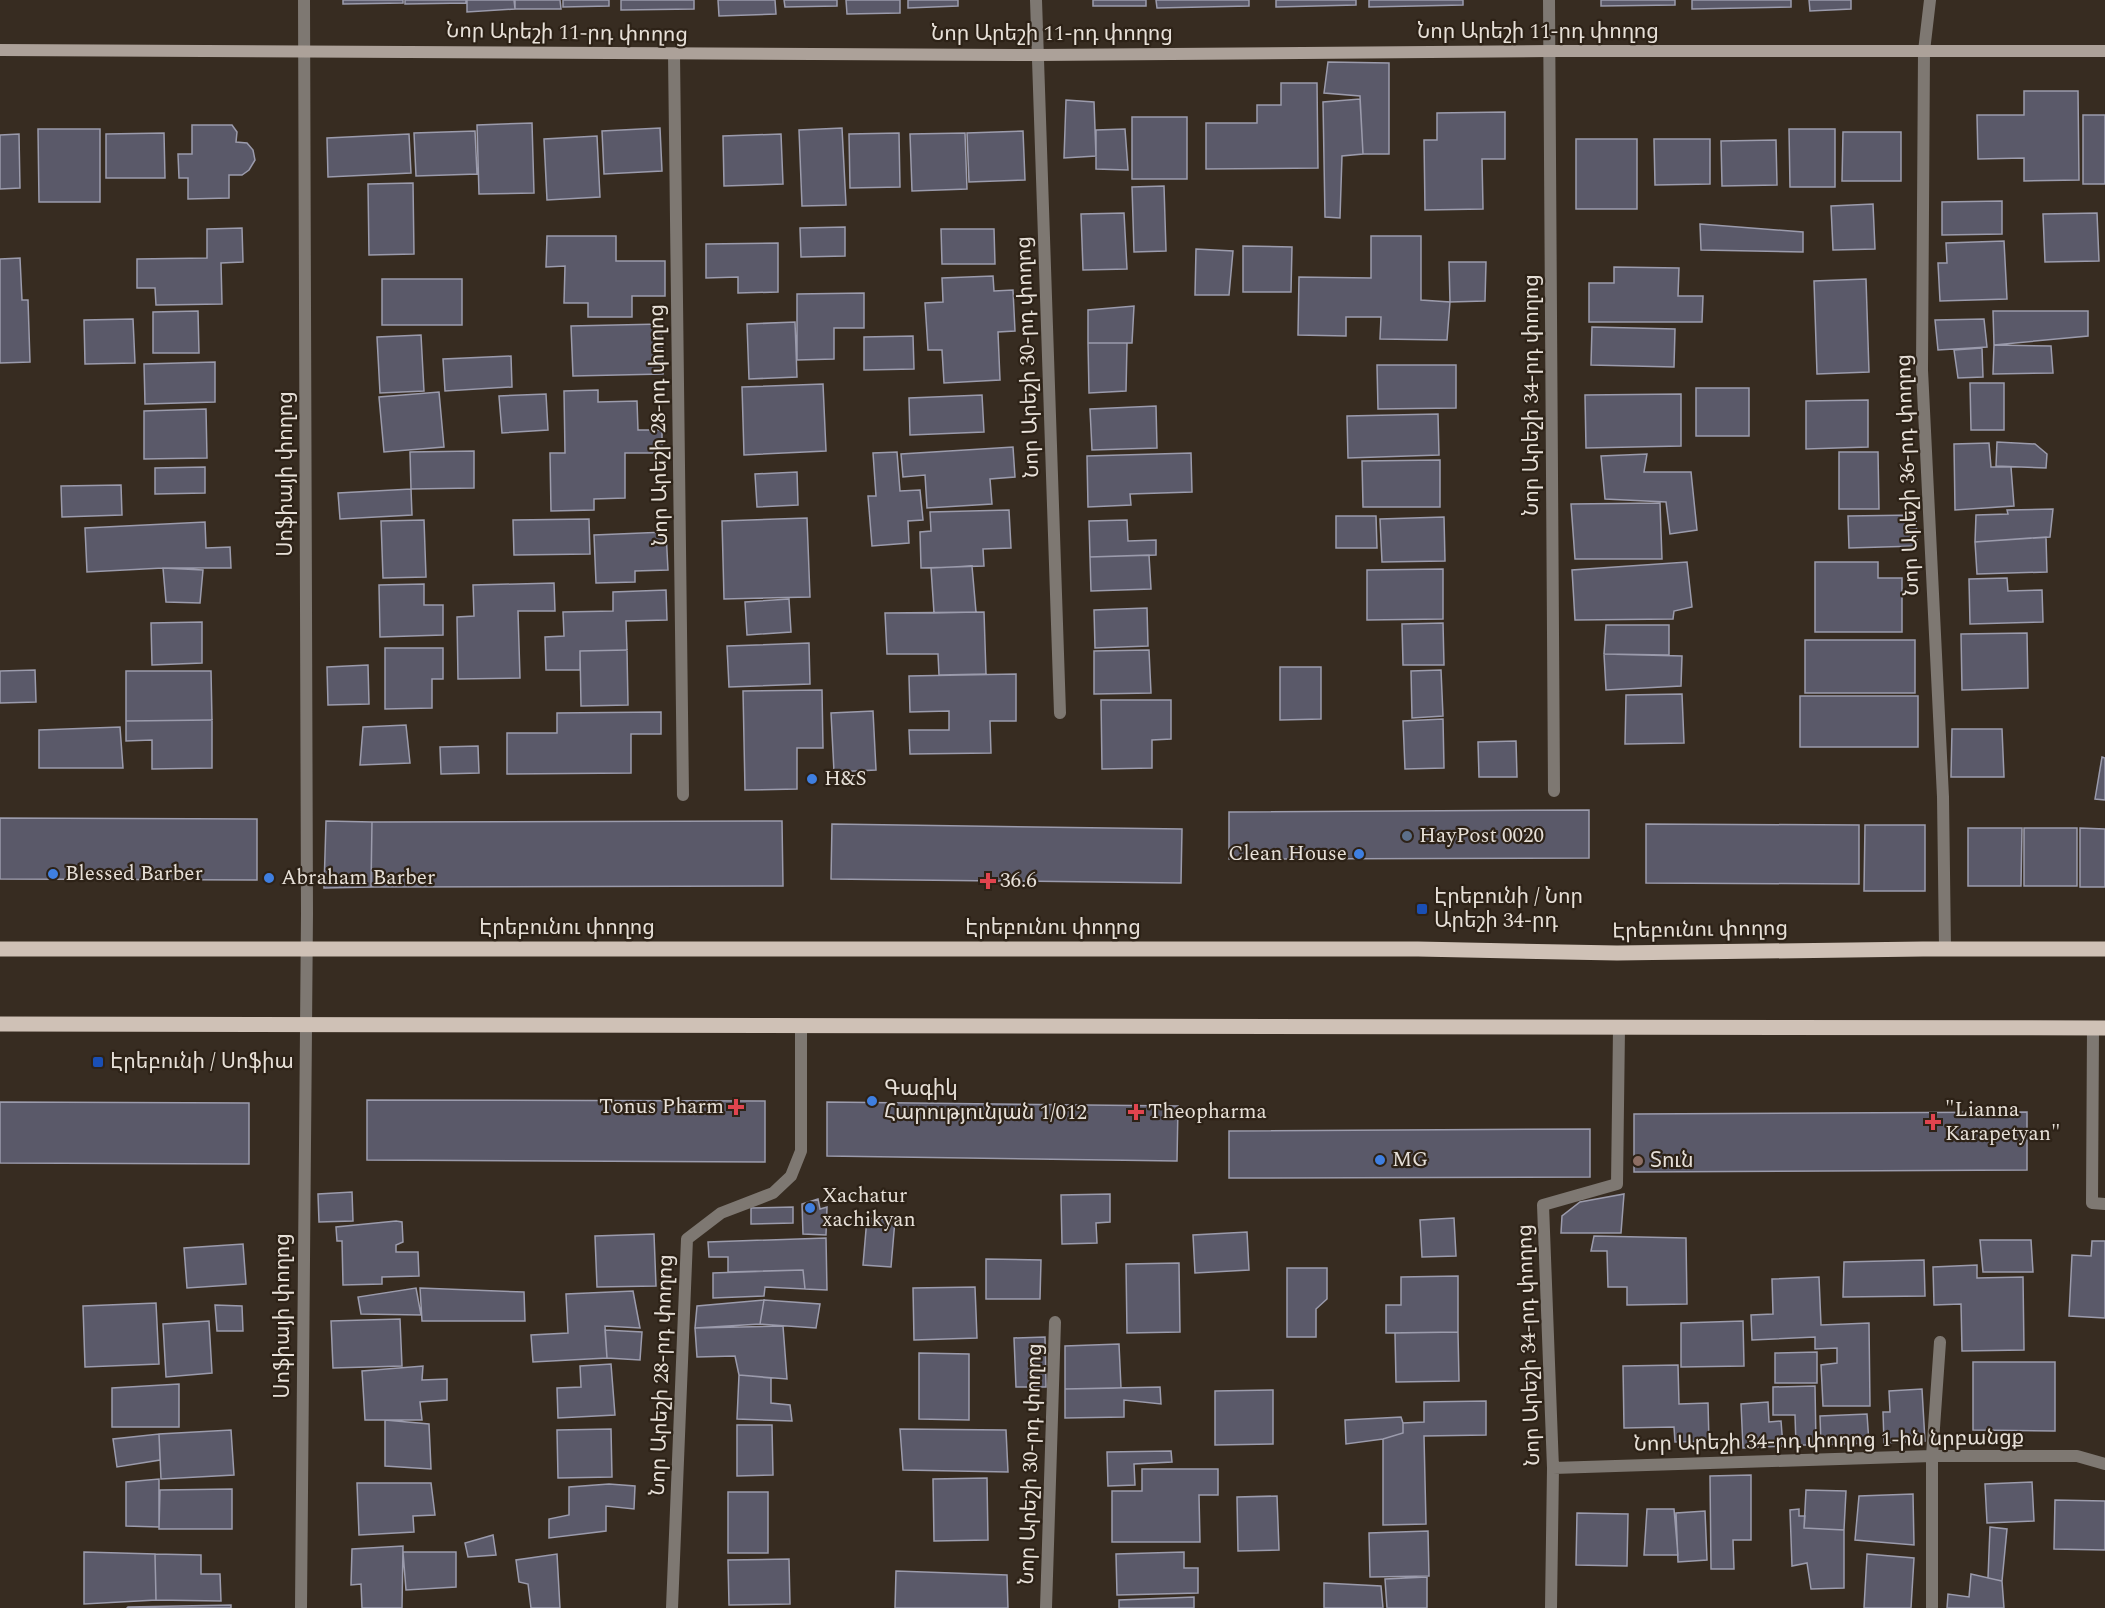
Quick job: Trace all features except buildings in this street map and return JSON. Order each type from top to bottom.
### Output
[{"type":"main road","name":"Էրեբունու փողոց","points":[[0,949],[1372,948],[1617,953],[1945,948],[2105,949]]},
{"type":"main road","points":[[0,1024],[2099,1028]]},
{"type":"street","name":"Սոֆիայի փողոց","points":[[301,1608],[307,949],[304,0]]},
{"type":"street","name":"Նոր Արեշի 30-րդ փողոց","points":[[1036,0],[1060,713]]},
{"type":"street","name":"Նոր Արեշի 34-րդ փողոց","points":[[1549,0],[1554,791]]},
{"type":"street","name":"Նոր Արեշի 36-րդ փողոց","points":[[1930,0],[1924,51],[1922,370],[1942,785],[1945,948]]},
{"type":"street","name":"Նոր Արեշի 11-րդ փողոց","points":[[0,50],[1037,55],[1549,51],[2105,51]]},
{"type":"street","name":"Նոր Արեշի 28-րդ փողոց","points":[[674,54],[683,795]]},
{"type":"street","name":"Նոր Արեշի 28-րդ փողոց","points":[[672,1608],[687,1239],[721,1212],[773,1193],[791,1176],[801,1151],[801,1026]]},
{"type":"street","name":"Նոր Արեշի 34-րդ փողոց","points":[[1551,1608],[1553,1468],[1543,1205],[1617,1184],[1619,1028]]},
{"type":"street","points":[[2099,1028],[2092,1203],[2105,1204]]},
{"type":"street","name":"Նոր Արեշի 30-րդ փողոց","points":[[1046,1608],[1055,1322]]},
{"type":"street","points":[[1932,1608],[1932,1456],[1940,1342]]},
{"type":"street","name":"Նոր Արեշի 34-րդ փողոց 1-ին նրբանցք","points":[[1553,1468],[1932,1456],[2077,1456],[2105,1464]]},
{"type":"place","name":"H&S","points":[[812,779]]},
{"type":"place","name":"HayPost 0020","points":[[1407,836]]},
{"type":"place","name":"Clean House","points":[[1359,854]]},
{"type":"place","name":"Blessed Barber","points":[[53,874]]},
{"type":"place","name":"Abraham Barber","points":[[269,878]]},
{"type":"place","name":"36.6","points":[[988,881]]},
{"type":"place","name":"Էրեբունի / Նոր Արեշի 34-րդ","points":[[1422,909]]},
{"type":"place","name":"Էրեբունի / Սոֆիա","points":[[98,1062]]},
{"type":"place","name":"Գագիկ Հարությունյան 1/012","points":[[872,1101]]},
{"type":"place","name":"Tonus Pharm","points":[[736,1107]]},
{"type":"place","name":"Theopharma","points":[[1136,1112]]},
{"type":"place","name":"\"Lianna Karapetyan\"","points":[[1933,1122]]},
{"type":"place","name":"MG","points":[[1380,1160]]},
{"type":"place","name":"Տուն","points":[[1638,1161]]},
{"type":"place","name":"Xachatur xachikyan","points":[[810,1208]]}]
